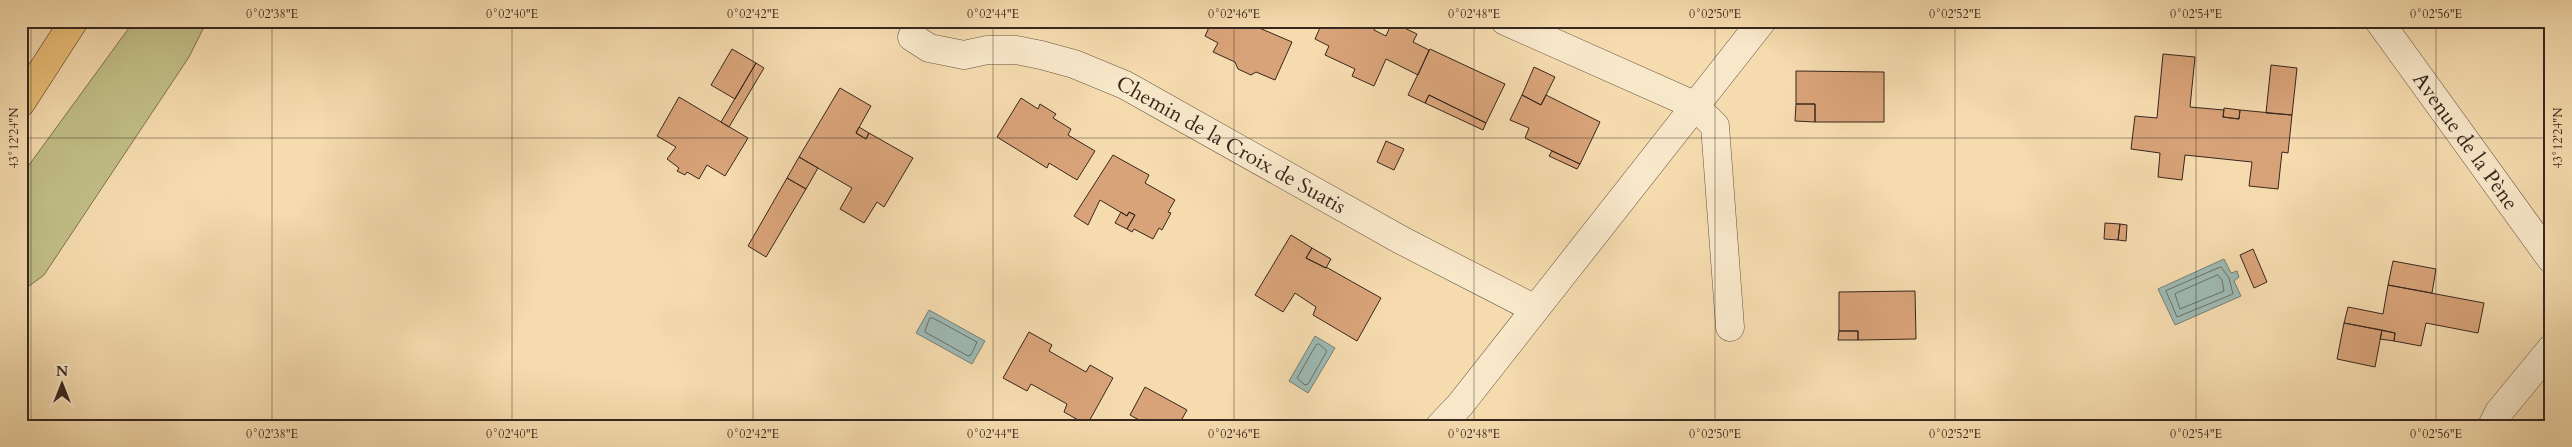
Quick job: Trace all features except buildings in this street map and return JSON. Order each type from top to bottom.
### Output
[{"type":"main road","points":[[21,103],[74,21]]},
{"type":"street","points":[[1505,21],[1694,105],[1715,126],[1730,327]]},
{"type":"street","points":[[1440,426],[1460,405],[1694,105],[1762,21]]},
{"type":"street","name":"Avenue de la Pène","points":[[2379,21],[2551,259]]},
{"type":"street","name":"Chemin de la Croix de Suatis","points":[[912,38],[929,48],[964,55],[987,50],[1016,50],[1041,55],[1074,64],[1125,85],[1401,240],[1535,309]]},
{"type":"street","points":[[2492,426],[2499,412],[2551,349]]},
{"type":"shaded area","points":[[134,21],[207,21],[189,57],[44,275],[21,292],[21,176]]},
{"type":"water","points":[[2224,259],[2231,273],[2237,271],[2239,277],[2234,281],[2241,296],[2175,325],[2158,289]]},
{"type":"water","points":[[929,310],[985,341],[972,364],[916,333]]},
{"type":"water","points":[[1315,336],[1335,348],[1308,393],[1289,381]]}]
